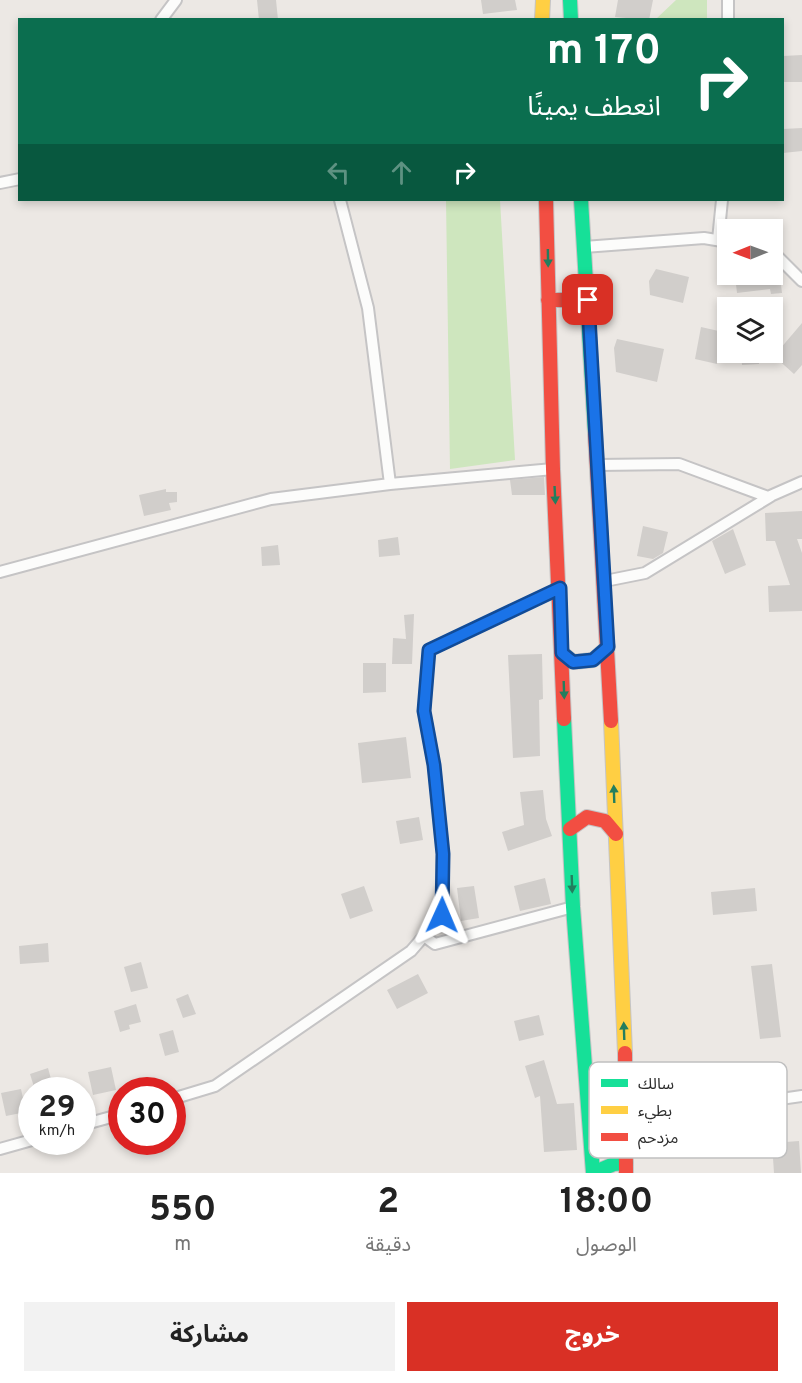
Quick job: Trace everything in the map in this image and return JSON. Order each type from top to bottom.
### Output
[{"type":"main road","points":[[542,18],[543,0]]},
{"type":"main road","points":[[570,0],[571,18]]},
{"type":"main road","points":[[546,201],[553,469],[573,907],[589,1120]]},
{"type":"main road","points":[[581,201],[605,581],[624,1062]]},
{"type":"main road","points":[[548,300],[588,300]]},
{"type":"main road","points":[[562,653],[573,662],[593,660],[608,647]]},
{"type":"main road","points":[[570,829],[587,817],[605,821],[616,834]]},
{"type":"main road","points":[[592,1158],[593,1173],[614,1164],[626,1168]]},
{"type":"street","points":[[163,18],[176,0]]},
{"type":"street","points":[[728,0],[728,18]]},
{"type":"street","points":[[0,183],[18,178]]},
{"type":"street","points":[[340,201],[368,308],[390,484]]},
{"type":"street","points":[[722,201],[722,219]]},
{"type":"street","points":[[584,247],[704,238],[717,240]]},
{"type":"street","points":[[783,262],[802,281]]},
{"type":"street","points":[[598,465],[679,464],[768,497],[802,482]]},
{"type":"street","points":[[0,572],[271,500],[390,484],[553,469]]},
{"type":"street","points":[[605,581],[645,573],[774,494]]},
{"type":"street","points":[[186,1095],[215,1086],[411,951],[442,915],[443,864],[434,765],[424,711],[429,650],[560,588]]},
{"type":"street","points":[[424,936],[435,944],[573,907]]},
{"type":"street","points":[[787,1098],[802,1096]]},
{"type":"street","points":[[0,1149],[18,1144]]},
{"type":"green space","points":[[676,0],[707,0],[707,18],[657,18]]},
{"type":"green space","points":[[446,201],[500,201],[515,460],[450,469]]},
{"type":"building","points":[[257,0],[276,0],[278,18],[259,18]]},
{"type":"building","points":[[481,0],[515,0],[517,10],[483,14]]},
{"type":"building","points":[[618,0],[653,0],[649,18],[615,17]]},
{"type":"building","points":[[802,55],[802,82],[784,82],[784,56]]},
{"type":"building","points":[[802,128],[802,151],[784,153],[784,129]]},
{"type":"building","points":[[656,269],[689,277],[683,303],[650,295],[649,281]]},
{"type":"building","points":[[736,285],[781,285],[782,293],[771,294],[770,289],[737,293]]},
{"type":"building","points":[[802,323],[802,365],[794,374],[782,363],[783,345]]},
{"type":"building","points":[[701,327],[717,331],[717,364],[695,359]]},
{"type":"building","points":[[617,339],[664,349],[657,382],[616,372],[614,348]]},
{"type":"building","points":[[742,363],[759,363],[759,364],[742,365]]},
{"type":"building","points":[[544,477],[545,495],[512,495],[510,480]]},
{"type":"building","points":[[166,489],[166,492],[177,492],[177,502],[169,503],[171,510],[144,516],[139,495]]},
{"type":"building","points":[[802,511],[802,539],[797,539],[802,553],[802,611],[769,612],[768,586],[790,585],[775,541],[766,541],[765,513]]},
{"type":"building","points":[[643,526],[668,532],[663,553],[653,559],[637,556]]},
{"type":"building","points":[[733,529],[746,565],[725,574],[712,541]]},
{"type":"building","points":[[398,537],[400,555],[379,557],[378,540]]},
{"type":"building","points":[[278,545],[280,565],[262,566],[261,547]]},
{"type":"building","points":[[414,614],[412,664],[392,664],[393,638],[406,639],[404,615]]},
{"type":"building","points":[[542,654],[543,699],[539,700],[540,756],[513,758],[508,655]]},
{"type":"building","points":[[363,663],[386,663],[386,692],[363,693]]},
{"type":"building","points":[[406,737],[411,778],[362,783],[358,743]]},
{"type":"building","points":[[543,790],[546,819],[552,836],[508,851],[502,832],[524,825],[520,792]]},
{"type":"building","points":[[419,817],[423,840],[400,844],[396,821]]},
{"type":"building","points":[[545,878],[551,904],[520,911],[514,886]]},
{"type":"building","points":[[364,886],[373,911],[350,919],[341,894]]},
{"type":"building","points":[[474,886],[479,918],[461,921],[457,888]]},
{"type":"building","points":[[755,888],[757,911],[713,915],[711,892]]},
{"type":"building","points":[[48,943],[49,962],[20,964],[19,946]]},
{"type":"building","points":[[141,962],[148,988],[131,992],[124,967]]},
{"type":"building","points":[[772,964],[781,1037],[760,1039],[751,966]]},
{"type":"building","points":[[418,974],[428,993],[397,1009],[387,990]]},
{"type":"building","points":[[188,994],[196,1014],[183,1018],[176,999]]},
{"type":"building","points":[[136,1004],[141,1022],[129,1025],[130,1029],[120,1032],[114,1011]]},
{"type":"building","points":[[539,1015],[544,1035],[519,1041],[514,1021]]},
{"type":"building","points":[[173,1030],[179,1052],[165,1056],[159,1034]]},
{"type":"building","points":[[544,1060],[557,1104],[574,1103],[577,1150],[544,1152],[540,1096],[535,1098],[525,1066]]},
{"type":"building","points":[[111,1067],[113,1077],[108,1077],[108,1092],[96,1094],[96,1077],[89,1077],[88,1072]]},
{"type":"building","points":[[48,1068],[50,1077],[31,1077],[30,1074]]},
{"type":"building","points":[[18,1090],[18,1114],[6,1116],[1,1093]]},
{"type":"building","points":[[799,1141],[801,1173],[774,1173],[773,1158],[787,1158],[787,1142]]},
{"type":"traffic: fast","points":[[570,0],[571,18]]},
{"type":"traffic: fast","points":[[581,201],[595,433]]},
{"type":"traffic: fast","points":[[562,653],[573,662],[593,660],[608,647]]},
{"type":"traffic: fast","points":[[564,719],[573,907],[589,1120]]},
{"type":"traffic: fast","points":[[592,1158],[593,1173]]},
{"type":"traffic: fast","points":[[593,1173],[614,1164],[626,1163]]},
{"type":"traffic: slow","points":[[542,18],[543,0]]},
{"type":"traffic: slow","points":[[611,721],[625,1053]]},
{"type":"traffic: jam","points":[[546,201],[553,469],[564,719]]},
{"type":"traffic: jam","points":[[548,300],[588,300]]},
{"type":"traffic: jam","points":[[595,433],[611,721]]},
{"type":"traffic: jam","points":[[570,829],[587,817],[605,821],[616,834]]},
{"type":"traffic: jam","points":[[625,1053],[625,1062]]},
{"type":"traffic: jam","points":[[626,1158],[626,1173]]},
{"type":"route","points":[[442,915],[443,854],[434,765],[424,711],[429,650],[560,588],[562,653],[573,662],[593,660],[608,647],[588,300]]}]
